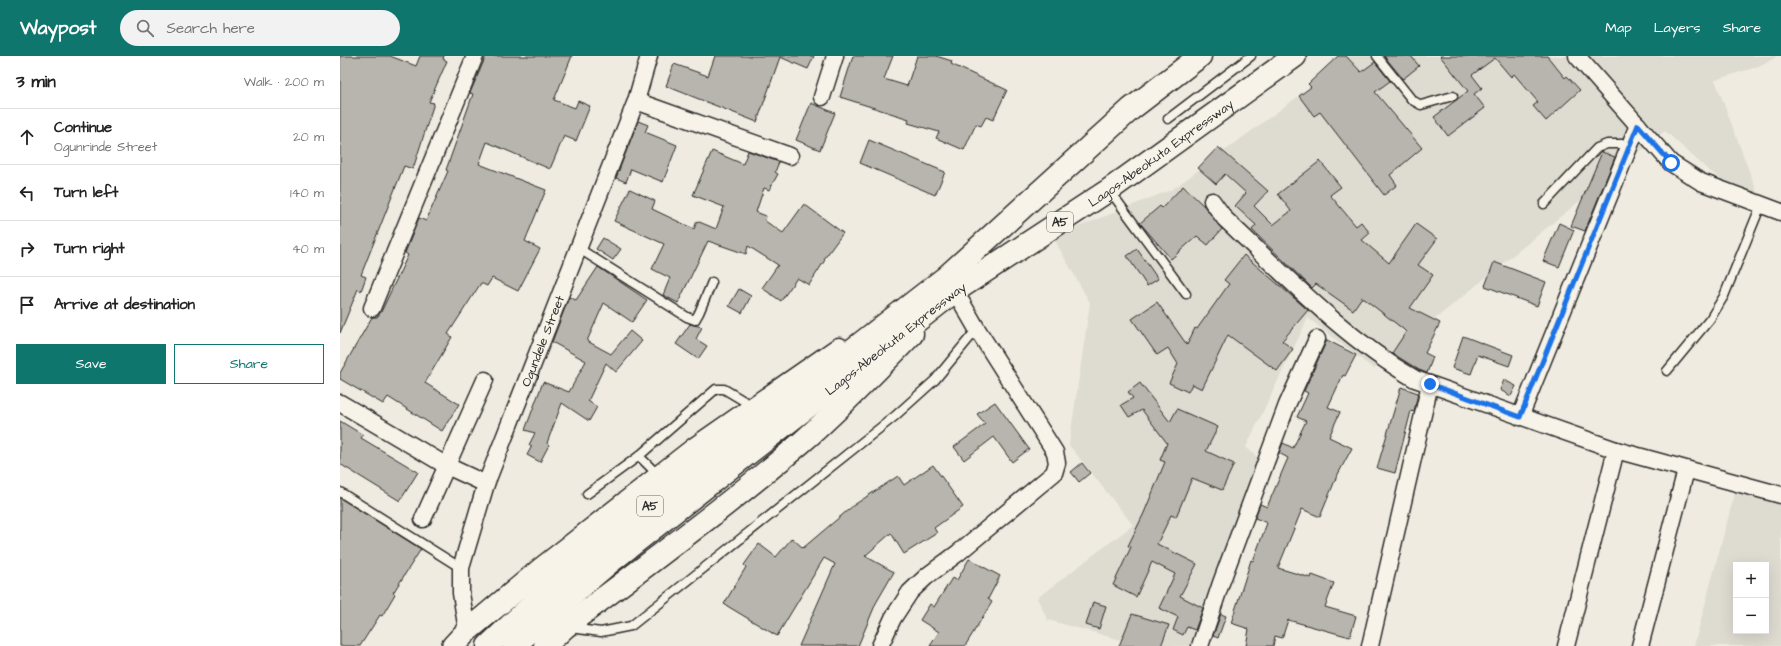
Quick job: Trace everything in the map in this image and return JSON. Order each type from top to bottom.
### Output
[{"type":"main road","name":"Lagos-Abeokuta Expressway","points":[[514,646],[563,602],[950,284],[1131,109],[1200,56]]},
{"type":"main road","name":"Lagos-Abeokuta Expressway","points":[[488,646],[568,571],[950,284],[1109,190],[1295,56]]},
{"type":"main road","points":[[460,638],[540,570],[696,448],[754,407],[950,284]]},
{"type":"main road","points":[[545,646],[565,627],[731,500],[802,442],[840,407],[950,284]]},
{"type":"street","points":[[372,308],[475,56]]},
{"type":"street","name":"Ogundele Street","points":[[460,638],[461,568],[486,484],[636,101],[650,56]]},
{"type":"street","points":[[822,97],[835,56]]},
{"type":"street","points":[[1576,56],[1671,163],[1701,182],[1761,206],[1781,212]]},
{"type":"street","points":[[636,101],[790,156]]},
{"type":"street","points":[[1520,417],[1638,125]]},
{"type":"street","points":[[1212,200],[1225,219],[1359,342],[1388,363],[1415,379],[1616,450],[1781,495]]},
{"type":"street","points":[[880,646],[893,618],[910,592],[927,576],[958,553],[1054,473],[1057,463],[1055,452],[950,284]]},
{"type":"street","points":[[1200,646],[1221,583],[1287,405],[1317,339]]},
{"type":"street","points":[[423,519],[485,380]]},
{"type":"street","points":[[1370,646],[1430,384]]},
{"type":"street","points":[[340,403],[447,466],[486,484]]},
{"type":"street","points":[[1566,646],[1616,450]]},
{"type":"street","points":[[1640,646],[1686,470]]},
{"type":"lane","points":[[1168,119],[1251,56]]},
{"type":"lane","points":[[1377,56],[1412,100],[1421,105],[1453,96]]},
{"type":"lane","points":[[1544,204],[1597,148],[1606,144],[1630,144]]},
{"type":"lane","points":[[1109,190],[1186,294]]},
{"type":"lane","points":[[1667,371],[1710,319],[1724,296],[1761,206]]},
{"type":"lane","points":[[578,248],[687,317],[695,320],[700,313],[712,282]]},
{"type":"lane","points":[[565,627],[601,632],[631,626],[895,416],[935,380],[977,329]]},
{"type":"lane","points":[[587,494],[639,456],[716,388],[724,389],[754,407]]},
{"type":"lane","points":[[639,456],[659,476]]},
{"type":"lane","points":[[340,492],[461,568]]},
{"type":"shaded area","points":[[1342,56],[1777,56],[1763,65],[1715,80],[1763,208],[1708,170],[1665,131],[1374,369],[1308,318],[1246,447],[1262,462],[1189,646],[1143,646],[1048,620],[1037,598],[1133,525],[1069,445],[1090,303],[1053,237],[1173,189],[1315,84]]},
{"type":"shaded area","points":[[1739,477],[1781,489],[1781,646],[1694,646]]},
{"type":"building","points":[[340,56],[390,56],[416,66],[420,56],[444,56],[443,59],[447,61],[429,102],[434,103],[413,169],[404,166],[361,275],[366,277],[361,291],[358,289],[340,333]]},
{"type":"building","points":[[486,56],[572,56],[554,100],[575,108],[578,101],[590,106],[576,141],[564,136],[550,169],[487,142],[479,164],[546,190],[525,241],[540,249],[518,291],[492,278],[487,286],[481,283],[448,334],[452,337],[425,383],[459,404],[442,431],[388,397],[383,404],[340,379],[340,373],[372,317],[377,317],[381,312],[408,255],[405,253],[419,218],[426,221],[448,171],[446,170],[473,94],[470,93]]},
{"type":"building","points":[[715,56],[814,56],[808,69],[780,57],[757,122],[666,86],[674,64],[708,76]]},
{"type":"building","points":[[853,56],[893,56],[884,79],[907,86],[917,56],[936,56],[952,61],[951,64],[1007,90],[993,120],[986,117],[981,126],[976,124],[964,150],[936,138],[939,132],[908,123],[909,119],[840,97]]},
{"type":"building","points":[[1338,56],[1346,56],[1361,72],[1375,62],[1390,81],[1375,92],[1422,148],[1390,175],[1397,185],[1384,195],[1320,112],[1314,116],[1299,96],[1311,87],[1308,84]]},
{"type":"building","points":[[1384,56],[1411,56],[1419,66],[1403,79]]},
{"type":"building","points":[[1440,56],[1547,56],[1565,78],[1567,76],[1580,90],[1546,121],[1533,106],[1538,102],[1514,74],[1511,77],[1495,58],[1472,75],[1482,88],[1474,94],[1485,108],[1448,136],[1434,117],[1468,91]]},
{"type":"building","points":[[811,103],[835,113],[820,150],[796,140]]},
{"type":"building","points":[[638,121],[648,125],[645,132],[677,145],[663,182],[631,169],[626,182],[616,178]]},
{"type":"building","points":[[869,140],[945,172],[935,195],[860,163]]},
{"type":"building","points":[[1218,147],[1268,191],[1254,206],[1273,225],[1291,211],[1278,194],[1320,161],[1341,187],[1330,195],[1356,226],[1361,222],[1370,233],[1362,240],[1389,263],[1416,224],[1437,239],[1418,265],[1433,275],[1410,308],[1440,323],[1425,353],[1433,357],[1427,373],[1419,370],[1392,353],[1406,332],[1403,329],[1362,297],[1353,310],[1316,284],[1312,288],[1252,230],[1256,225],[1235,206],[1246,193],[1225,174],[1216,184],[1198,168]]},
{"type":"building","points":[[712,151],[743,164],[748,151],[779,162],[775,172],[778,174],[769,190],[764,188],[756,212],[766,216],[765,221],[783,233],[804,204],[843,233],[824,259],[825,260],[809,285],[797,278],[781,301],[762,288],[778,265],[748,246],[746,254],[708,241],[678,303],[663,295],[670,278],[652,269],[664,244],[614,221],[630,189],[655,201],[652,209],[694,229],[697,221],[716,229],[724,207],[693,195]]},
{"type":"building","points":[[1602,152],[1615,157],[1585,231],[1571,226]]},
{"type":"building","points":[[1183,186],[1204,206],[1222,229],[1208,245],[1197,236],[1171,259],[1140,223],[1160,206],[1162,208]]},
{"type":"building","points":[[1559,223],[1574,230],[1559,267],[1543,261]]},
{"type":"building","points":[[603,238],[621,249],[613,260],[596,249]]},
{"type":"building","points":[[1137,249],[1158,279],[1147,286],[1127,256]]},
{"type":"building","points":[[1244,255],[1308,310],[1282,341],[1293,349],[1277,371],[1228,335],[1202,389],[1192,384],[1188,392],[1169,383],[1178,364],[1168,348],[1157,355],[1132,319],[1157,302],[1187,345],[1195,328],[1197,329],[1229,284],[1224,280]]},
{"type":"building","points":[[1494,262],[1546,282],[1537,306],[1485,286]]},
{"type":"building","points":[[598,267],[647,300],[632,322],[604,303],[587,341],[611,354],[630,331],[642,341],[616,372],[606,363],[588,401],[597,407],[589,421],[562,403],[547,443],[549,445],[540,462],[527,455],[532,446],[529,445],[535,433],[525,430],[543,382],[569,392],[586,361],[552,342],[569,297],[576,300]]},
{"type":"building","points":[[739,289],[751,296],[742,313],[729,306]]},
{"type":"building","points":[[690,324],[702,327],[696,339],[707,346],[698,359],[676,344]]},
{"type":"building","points":[[1463,336],[1513,355],[1509,366],[1478,355],[1471,374],[1452,368]]},
{"type":"building","points":[[1327,340],[1356,355],[1345,376],[1343,375],[1328,407],[1340,412],[1329,437],[1352,448],[1336,478],[1320,517],[1302,509],[1278,568],[1311,578],[1312,575],[1334,583],[1325,607],[1356,616],[1350,637],[1288,620],[1282,638],[1275,636],[1273,646],[1246,646],[1249,629],[1231,623],[1251,560],[1253,561],[1267,523],[1255,518],[1260,504],[1267,507],[1288,458],[1279,453],[1283,443],[1293,448],[1306,421],[1297,417],[1308,393],[1304,391]]},
{"type":"building","points":[[1504,380],[1516,386],[1511,396],[1500,390]]},
{"type":"building","points":[[1140,383],[1170,422],[1177,409],[1218,427],[1206,451],[1234,464],[1222,490],[1192,478],[1176,517],[1171,515],[1157,544],[1197,564],[1180,596],[1203,608],[1195,630],[1187,627],[1183,635],[1173,630],[1178,617],[1159,608],[1175,574],[1152,562],[1136,597],[1113,585],[1131,547],[1128,546],[1144,513],[1165,462],[1160,460],[1167,443],[1142,410],[1129,417],[1121,405],[1133,398],[1128,392]]},
{"type":"building","points":[[1401,387],[1418,393],[1414,412],[1411,411],[1395,473],[1377,468]]},
{"type":"building","points":[[995,402],[1029,449],[1012,462],[994,437],[964,460],[954,447],[985,424],[977,414]]},
{"type":"building","points":[[340,421],[363,435],[361,438],[418,472],[400,501],[340,464]]},
{"type":"building","points":[[1082,463],[1090,473],[1079,482],[1071,472]]},
{"type":"building","points":[[933,465],[963,507],[934,528],[937,533],[904,554],[891,533],[865,556],[894,572],[876,603],[858,646],[799,646],[835,564],[824,558],[777,636],[724,604],[746,567],[744,565],[759,544],[776,557],[792,538],[803,548],[854,505],[898,476],[904,485]]},
{"type":"building","points":[[340,498],[421,549],[393,593],[395,594],[382,616],[380,615],[360,646],[340,646]]},
{"type":"building","points":[[969,559],[1000,576],[988,599],[992,602],[965,646],[930,646],[939,632],[920,620],[930,604],[934,607],[952,578],[957,580]]},
{"type":"building","points":[[1093,602],[1106,606],[1099,629],[1086,625]]},
{"type":"building","points":[[1132,614],[1169,625],[1161,646],[1119,646]]},
{"type":"building","points":[[1221,614],[1226,616],[1218,638],[1213,636]]},
{"type":"route","points":[[1430,384],[1520,417],[1638,125],[1671,163]]}]
